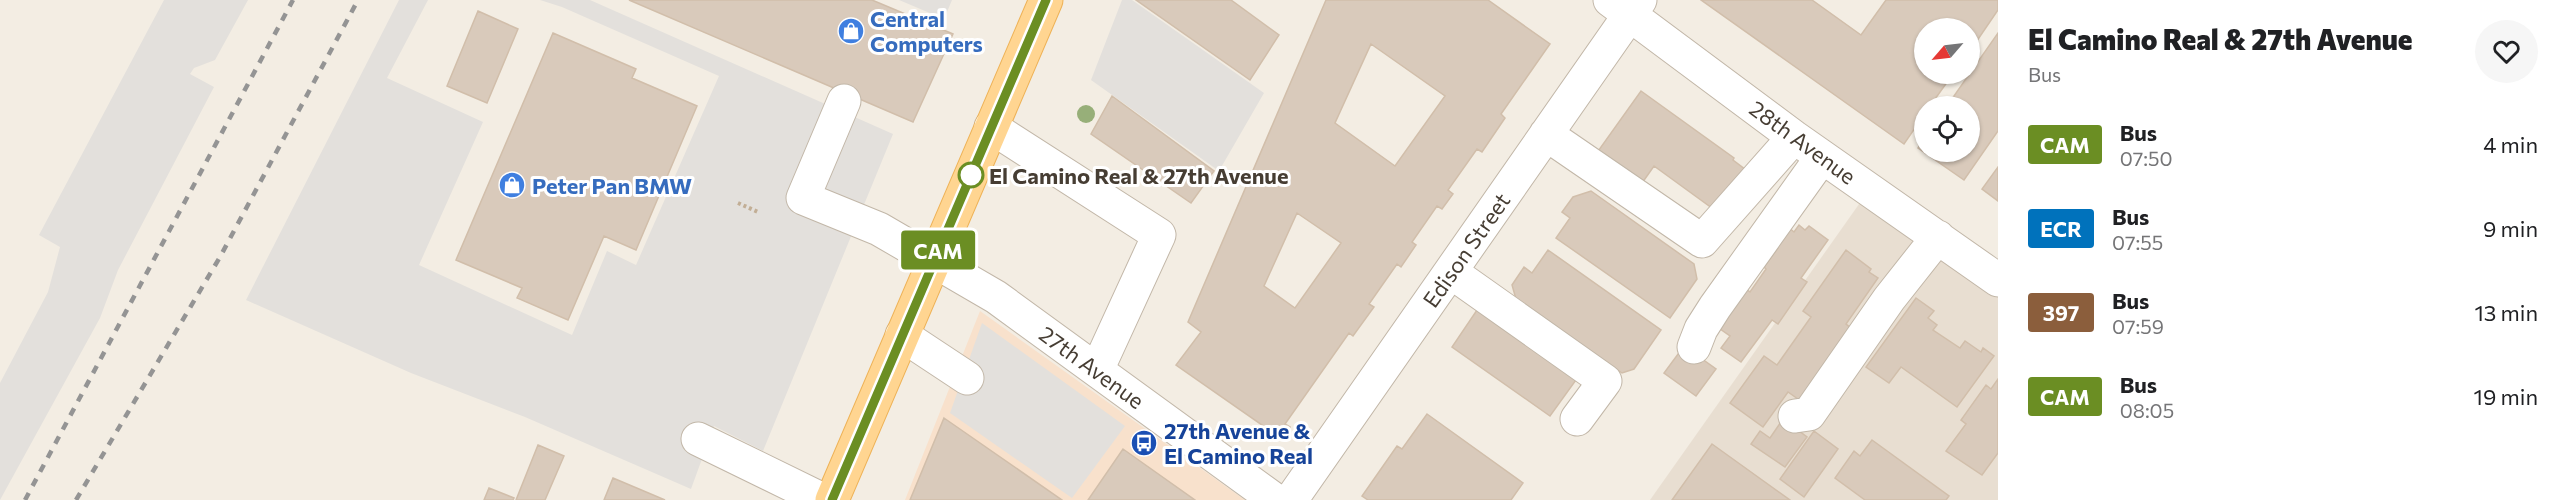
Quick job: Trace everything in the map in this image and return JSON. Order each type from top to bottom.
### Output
[{"type":"main road","points":[[832,500],[1046,0]]},
{"type":"street","name":"Edison Street","points":[[1291,500],[1546,134],[1627,5]]},
{"type":"street","name":"28th Avenue","points":[[1627,5],[1794,137],[1998,280]]},
{"type":"street","name":"27th Avenue","points":[[844,101],[803,198],[879,229],[996,297],[1275,500]]},
{"type":"street","points":[[991,127],[1159,235],[1097,370]]},
{"type":"street","points":[[1546,134],[1702,241],[1794,137]]},
{"type":"street","points":[[1694,347],[1701,329],[1715,307],[1822,157]]},
{"type":"street","points":[[1795,416],[1809,414],[1890,299],[1938,237]]},
{"type":"street","points":[[1451,272],[1605,381],[1577,419]]},
{"type":"street","points":[[902,335],[967,378]]},
{"type":"street","points":[[698,438],[823,500]]},
{"type":"path","points":[[738,203],[758,212]]},
{"type":"shaded area","points":[[164,0],[248,0],[215,60],[194,68],[190,74],[214,87],[118,270],[100,318],[0,500],[0,383],[48,292],[60,247],[39,235]]},
{"type":"shaded area","points":[[399,0],[428,0],[387,78],[483,122],[419,265],[572,335],[607,251],[636,265],[719,76],[562,7],[540,0],[590,0],[893,134],[763,451],[714,426],[691,489],[525,417],[411,373],[246,300]]},
{"type":"shaded area","points":[[899,0],[952,0],[944,19]]},
{"type":"shaded area","points":[[1122,0],[1132,0],[1264,93],[1219,171],[1091,80]]},
{"type":"shaded area","points":[[1869,190],[1998,282],[1998,500],[1650,500]]},
{"type":"shaded area","points":[[980,311],[1245,500],[905,500]]},
{"type":"shaded area","points":[[982,323],[1125,426],[1072,498],[950,413]]},
{"type":"building","points":[[629,0],[872,0],[953,34],[913,122]]},
{"type":"building","points":[[1136,0],[1231,0],[1279,35],[1250,80]]},
{"type":"building","points":[[1326,0],[1488,0],[1550,44],[1501,114],[1505,118],[1482,152],[1477,149],[1448,190],[1453,194],[1442,209],[1437,206],[1412,242],[1416,245],[1401,267],[1397,264],[1369,304],[1374,307],[1353,336],[1349,333],[1285,424],[1290,427],[1282,439],[1176,365],[1201,332],[1188,322]],"holes":[[[1371,44],[1445,96],[1395,166],[1335,123]],[[1297,213],[1341,243],[1295,308],[1264,286]]]},
{"type":"building","points":[[1701,0],[1812,0],[1861,35],[1886,0],[1998,0],[1998,10],[1980,36],[1980,18],[1914,18],[1914,84],[1946,84],[1937,96],[1914,96],[1914,130],[1904,144]]},
{"type":"building","points":[[478,11],[518,29],[487,103],[447,86]]},
{"type":"building","points":[[553,33],[636,69],[632,78],[697,106],[636,250],[604,236],[568,320],[517,298],[522,288],[456,260]]},
{"type":"building","points":[[1998,33],[1998,131],[1980,157],[1980,96],[1954,96],[1962,84],[1980,84],[1980,59]]},
{"type":"building","points":[[1641,91],[1734,158],[1733,160],[1746,170],[1716,211],[1654,166],[1640,186],[1596,154]]},
{"type":"building","points":[[1112,96],[1214,171],[1191,203],[1091,134]]},
{"type":"building","points":[[1938,162],[1976,162],[1964,180]]},
{"type":"building","points":[[1998,167],[1998,201],[1982,189]]},
{"type":"building","points":[[1591,191],[1694,264],[1697,279],[1670,318],[1556,238],[1570,218],[1562,212],[1573,197]]},
{"type":"building","points":[[1781,221],[1794,232],[1799,225],[1805,230],[1809,226],[1828,240],[1801,278],[1807,282],[1778,324],[1772,320],[1741,362],[1721,348],[1730,336],[1710,322],[1745,288],[1750,292],[1778,248],[1767,240]]},
{"type":"building","points":[[1548,250],[1661,330],[1634,369],[1622,373],[1516,299],[1512,285],[1524,267],[1532,273]]},
{"type":"building","points":[[1846,250],[1871,269],[1869,272],[1878,278],[1846,324],[1856,332],[1805,404],[1788,392],[1763,427],[1730,403],[1764,356],[1777,365],[1811,317],[1803,311]]},
{"type":"building","points":[[1916,298],[1934,311],[1928,318],[1937,325],[1933,330],[1960,348],[1965,341],[1981,352],[1983,348],[1994,356],[1957,407],[1901,367],[1889,383],[1866,367]]},
{"type":"building","points":[[1477,310],[1576,380],[1550,416],[1452,347]]},
{"type":"building","points":[[1684,346],[1716,369],[1696,396],[1664,373]]},
{"type":"building","points":[[1998,379],[1998,453],[1982,475],[1946,451],[1966,424],[1961,420],[1986,385],[1991,389]]},
{"type":"building","points":[[1427,414],[1523,483],[1511,500],[1368,500],[1362,496],[1397,446],[1402,449]]},
{"type":"building","points":[[944,418],[1062,500],[910,500]]},
{"type":"building","points":[[1783,419],[1807,437],[1785,467],[1751,444],[1760,431],[1770,438]]},
{"type":"building","points":[[1814,431],[1838,449],[1804,497],[1780,479]]},
{"type":"building","points":[[1872,440],[1949,496],[1946,500],[1865,500],[1835,478],[1854,451],[1860,456]]},
{"type":"building","points":[[1712,444],[1790,500],[1672,500]]},
{"type":"building","points":[[538,445],[564,456],[545,500],[516,500]]},
{"type":"building","points":[[1123,449],[1195,500],[1088,500]]},
{"type":"building","points":[[613,478],[665,500],[604,500]]},
{"type":"building","points":[[489,488],[514,498],[513,500],[484,500]]},
{"type":"railway","points":[[25,500],[293,0]]},
{"type":"railway","points":[[76,500],[220,257],[358,0]]},
{"type":"bus line","name":"CAM","points":[[832,500],[1046,0]]},
{"type":"place","name":"Central Computers","points":[[851,31]]},
{"type":"place","name":"El Camino Real & 27th Avenue","points":[[971,175]]},
{"type":"place","name":"Peter Pan BMW","points":[[512,185]]},
{"type":"place","name":"27th Avenue & El Camino Real","points":[[1144,443]]}]
